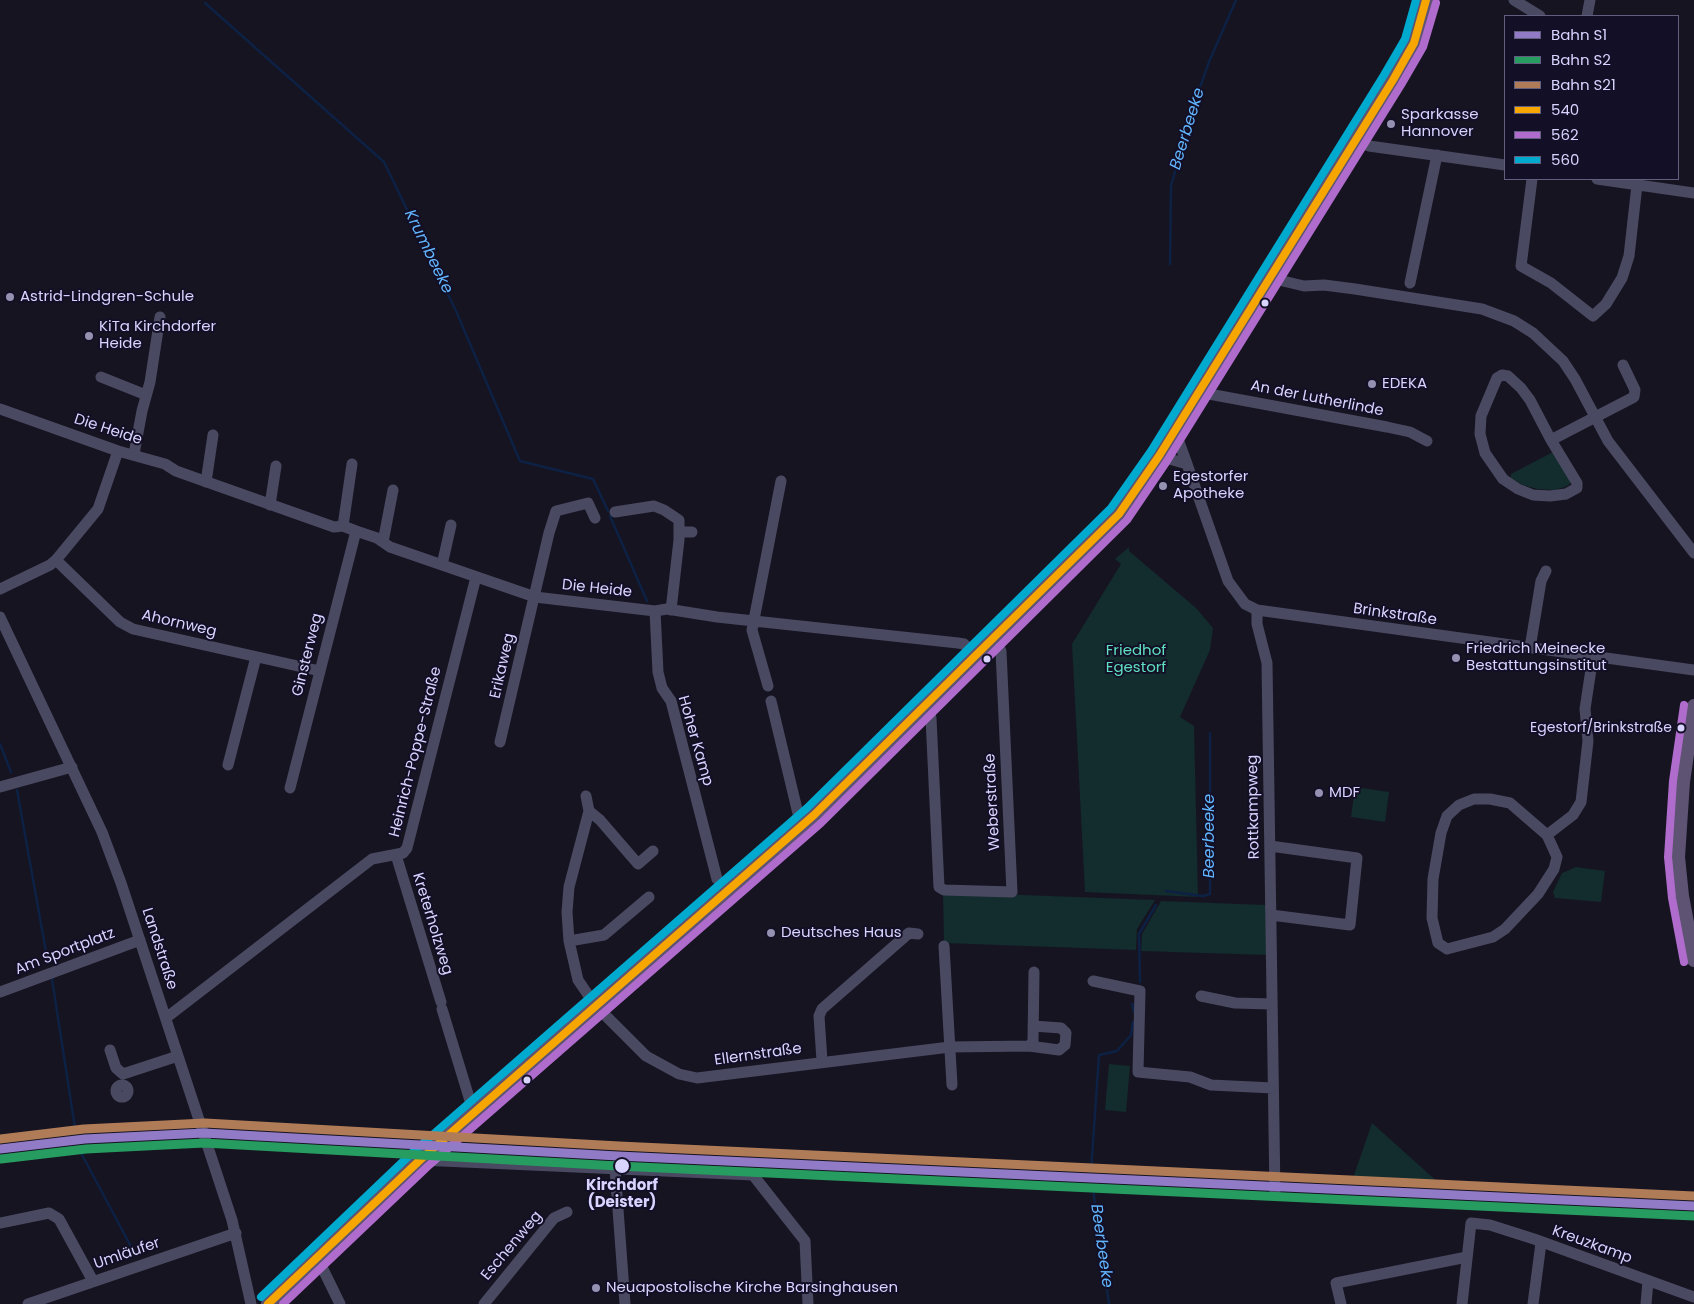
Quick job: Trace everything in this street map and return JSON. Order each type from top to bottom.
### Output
[{"type":"main road","points":[[268,1304],[420,1160],[801,826],[1119,514],[1201,390],[1414,43],[1426,0]]},
{"type":"main road","points":[[1694,706],[1683,782],[1678,857],[1682,896],[1694,960]]},
{"type":"street","points":[[1514,0],[1538,15]]},
{"type":"street","points":[[1587,15],[1590,0]]},
{"type":"street","points":[[1356,140],[1370,146],[1504,165]]},
{"type":"street","points":[[1410,283],[1437,156]]},
{"type":"street","points":[[1532,180],[1521,266],[1551,283],[1593,316],[1606,304],[1622,278],[1629,256],[1637,185]]},
{"type":"street","points":[[1603,180],[1694,193]]},
{"type":"street","points":[[1272,275],[1283,281],[1304,286],[1355,289],[1482,309],[1499,314],[1533,333],[1559,356],[1575,379],[1594,416],[1630,472],[1694,553]]},
{"type":"street","points":[[134,454],[150,382],[160,317]]},
{"type":"street","points":[[1551,440],[1594,416],[1634,397],[1635,390],[1623,365]]},
{"type":"street","points":[[1502,375],[1508,376],[1522,388],[1551,440],[1577,483],[1577,488],[1566,494],[1550,496],[1533,495],[1518,489],[1503,479],[1492,466],[1485,453],[1480,434],[1481,416],[1497,378],[1502,375]]},
{"type":"street","points":[[102,377],[146,395]]},
{"type":"street","name":"An der Lutherlinde","points":[[1201,390],[1209,394],[1410,432],[1427,441]]},
{"type":"street","name":"Die Heide","points":[[0,409],[118,451],[165,464],[176,471],[334,527],[343,526],[383,542],[390,547],[535,597],[655,610],[671,610],[958,643],[964,644],[976,656]]},
{"type":"street","points":[[1175,431],[1228,581],[1245,604],[1257,610]]},
{"type":"street","points":[[206,482],[213,435]]},
{"type":"street","points":[[0,589],[50,565],[56,560],[98,509],[118,451]]},
{"type":"street","points":[[1159,456],[1187,464]]},
{"type":"street","points":[[343,526],[352,464]]},
{"type":"street","points":[[270,504],[276,466]]},
{"type":"street","points":[[768,686],[752,630],[781,481]]},
{"type":"street","points":[[383,542],[393,490]]},
{"type":"street","name":"Erikaweg","points":[[500,742],[549,533],[556,511],[588,503],[595,518]]},
{"type":"street","points":[[615,512],[654,506],[679,520],[680,532],[671,610]]},
{"type":"street","points":[[442,565],[451,525]]},
{"type":"street","name":"Ginsterweg","points":[[290,788],[356,531]]},
{"type":"street","points":[[680,532],[692,532]]},
{"type":"street","name":"Ahornweg","points":[[56,560],[120,622],[132,629],[320,671]]},
{"type":"street","points":[[1530,648],[1541,582],[1546,571]]},
{"type":"street","name":"Heinrich-Poppe-Straße","points":[[166,1018],[372,859],[403,853],[407,848],[476,577]]},
{"type":"street","name":"Hoher Kamp","points":[[655,610],[658,672],[662,688],[671,700],[717,879]]},
{"type":"street","name":"Brinkstraße","points":[[1257,610],[1694,670]]},
{"type":"street","name":"Rottkampweg","points":[[1257,610],[1257,624],[1267,663],[1275,1194]]},
{"type":"street","name":"Landstraße","points":[[0,617],[102,832],[140,940],[236,1233],[251,1304]]},
{"type":"street","name":"Weberstraße","points":[[926,705],[931,718],[939,887],[944,890],[1012,892],[1001,651],[994,638]]},
{"type":"street","points":[[1547,835],[1573,815],[1581,802],[1588,741],[1585,709],[1593,656]]},
{"type":"street","points":[[228,765],[256,657]]},
{"type":"street","points":[[771,701],[801,826]]},
{"type":"street","points":[[0,786],[72,766]]},
{"type":"street","points":[[586,796],[589,811],[600,820],[638,864],[653,851]]},
{"type":"street","points":[[1474,799],[1490,799],[1510,803],[1547,835],[1557,857],[1554,869],[1538,894],[1505,929],[1493,937],[1447,949],[1438,942],[1432,918],[1433,879],[1441,833],[1447,816],[1459,805],[1474,799]]},
{"type":"street","name":"Ellernstraße","points":[[589,811],[569,887],[567,912],[569,941],[578,980],[595,1005],[646,1056],[679,1074],[696,1078],[822,1061],[950,1047],[1029,1046],[1060,1050],[1065,1046],[1066,1033],[1061,1028],[1033,1026]]},
{"type":"street","points":[[1270,846],[1357,858],[1350,926],[1271,915]]},
{"type":"street","name":"Kreterholzweg","points":[[396,855],[471,1104],[476,1111]]},
{"type":"street","points":[[569,941],[604,936],[650,897]]},
{"type":"street","points":[[822,1061],[819,1016],[822,1009],[909,933],[918,934]]},
{"type":"street","name":"Am Sportplatz","points":[[0,992],[140,940]]},
{"type":"street","points":[[944,946],[952,1085]]},
{"type":"street","points":[[1029,1046],[1033,1042],[1034,972]]},
{"type":"street","points":[[1094,981],[1140,991],[1138,1072],[1190,1077],[1211,1085],[1273,1088]]},
{"type":"street","points":[[1200,996],[1235,1003],[1272,1004]]},
{"type":"street","points":[[110,1050],[116,1068],[123,1079],[178,1056]]},
{"type":"street","points":[[420,1160],[753,1176],[805,1241],[808,1304]]},
{"type":"street","points":[[615,1169],[625,1304]]},
{"type":"street","name":"Eschenweg","points":[[484,1304],[554,1218],[567,1212]]},
{"type":"street","points":[[0,1223],[49,1213],[59,1219],[92,1282]]},
{"type":"street","name":"Kreuzkamp","points":[[1467,1257],[1471,1223],[1490,1225],[1694,1297]]},
{"type":"street","name":"Umläufer","points":[[28,1304],[236,1233]]},
{"type":"street","points":[[1534,1304],[1541,1244]]},
{"type":"street","points":[[317,1257],[340,1304]]},
{"type":"street","points":[[1341,1304],[1336,1283],[1467,1257],[1462,1304]]},
{"type":"street","points":[[1646,1304],[1648,1281]]},
{"type":"green space","points":[[1553,452],[1571,480],[1570,484],[1554,490],[1537,489],[1523,485],[1511,478],[1511,474]]},
{"type":"green space","name":"Friedhof Egestorf","points":[[1129,547],[1129,551],[1196,608],[1213,628],[1210,650],[1180,717],[1194,726],[1198,897],[1085,892],[1072,644],[1121,564],[1115,559]]},
{"type":"green space","points":[[1355,787],[1389,792],[1385,822],[1351,817]]},
{"type":"green space","points":[[1576,867],[1605,871],[1601,902],[1555,898],[1553,892],[1562,873]]},
{"type":"green space","points":[[943,892],[1155,900],[1137,929],[1136,950],[944,943]]},
{"type":"green space","points":[[1161,901],[1265,905],[1268,907],[1267,955],[1141,951],[1142,934]]},
{"type":"green space","points":[[1109,1064],[1130,1066],[1126,1112],[1105,1110]]},
{"type":"green space","points":[[1372,1123],[1440,1184],[1434,1186],[1352,1181]]},
{"type":"waterway","name":"Beerbeeke","points":[[1170,264],[1171,186],[1192,110],[1209,62],[1236,0]]},
{"type":"waterway","name":"Krumbeeke","points":[[205,3],[384,162],[456,311],[520,461],[593,479],[608,511]]},
{"type":"waterway","name":"Krumbeeke","points":[[610,516],[647,601]]},
{"type":"waterway","name":"Beerbeeke","points":[[1166,891],[1203,896],[1210,894],[1210,733]]},
{"type":"waterway","points":[[0,744],[11,772]]},
{"type":"waterway","points":[[17,790],[48,963]]},
{"type":"waterway","name":"Beerbeeke","points":[[1140,982],[1139,934],[1156,905]]},
{"type":"waterway","points":[[52,979],[75,1128]]},
{"type":"waterway","name":"Beerbeeke","points":[[1132,1004],[1134,1012]]},
{"type":"waterway","name":"Beerbeeke","points":[[1091,1172],[1099,1055],[1117,1051],[1131,1035],[1133,1022]]},
{"type":"waterway","points":[[80,1151],[136,1256]]},
{"type":"waterway","name":"Beerbeeke","points":[[1093,1189],[1109,1304]]},
{"type":"rail line","name":"S21","points":[[0,1139],[84,1129],[205,1123],[619,1146],[1694,1196]]},
{"type":"rail line","name":"S1","points":[[0,1149],[85,1139],[204,1133],[618,1156],[1694,1206]]},
{"type":"rail line","name":"S2","points":[[1,1159],[86,1149],[204,1143],[618,1166],[1694,1216]]},
{"type":"transit line","name":"560","points":[[261,1297],[413,1152],[807,808],[1111,508],[1151,451],[1384,75],[1405,39],[1416,0]]},
{"type":"transit line","name":"540","points":[[268,1304],[420,1160],[814,815],[1119,514],[1159,456],[1393,80],[1414,43],[1426,0]]},
{"type":"transit line","name":"562","points":[[283,1304],[427,1167],[821,823],[1127,520],[1167,461],[1401,85],[1423,47],[1436,3]]},
{"type":"transit line","name":"562","points":[[1684,705],[1673,781],[1668,857],[1672,898],[1684,962]]},
{"type":"place","name":"Sparkasse Hannover","points":[[1391,124]]},
{"type":"place","name":"Astrid-Lindgren-Schule","points":[[10,297]]},
{"type":"place","name":"KiTa Kirchdorfer Heide","points":[[89,336]]},
{"type":"place","name":"EDEKA","points":[[1372,384]]},
{"type":"place","name":"Egestorfer Apotheke","points":[[1163,486]]},
{"type":"place","name":"Friedrich Meinecke Bestattungsinstitut","points":[[1456,658]]},
{"type":"place","name":"Egestorf/Brinkstraße","points":[[1681,728]]},
{"type":"place","name":"MDF","points":[[1319,793]]},
{"type":"place","name":"Deutsches Haus","points":[[771,933]]},
{"type":"place","name":"Kirchdorf (Deister)","points":[[622,1166]]},
{"type":"place","name":"Neuapostolische Kirche Barsinghausen","points":[[596,1288]]}]
